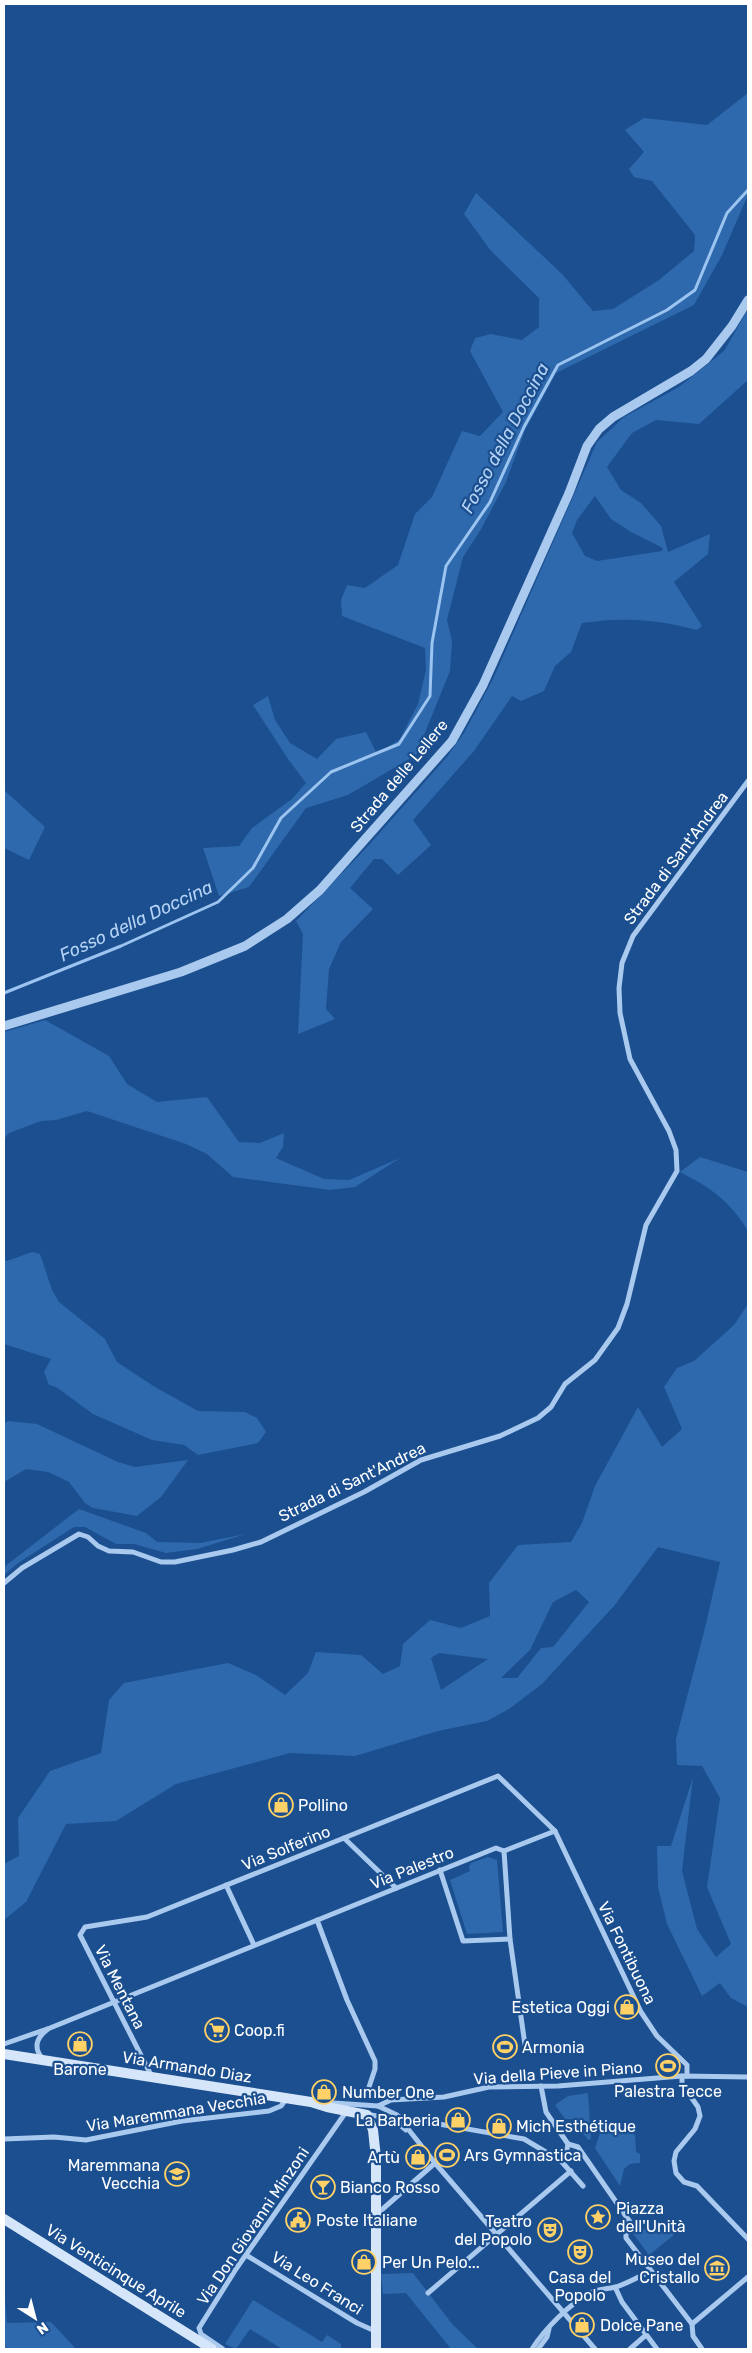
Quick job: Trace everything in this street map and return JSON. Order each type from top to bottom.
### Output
[{"type":"main road","name":"Via Armando Diaz","points":[[4,2054],[312,2102],[365,2114]]},
{"type":"main road","points":[[365,2114],[372,2124],[374,2139],[376,2349]]},
{"type":"main road","name":"Via Venticinque Aprile","points":[[4,2219],[212,2349]]},
{"type":"street","name":"Strada delle Lellere","points":[[4,1026],[181,972],[245,946],[286,920],[320,890],[452,741],[483,685],[569,493],[587,446],[599,429],[621,412],[691,371],[706,359],[732,326],[748,300]]},
{"type":"street","name":"Strada di Sant'Andrea","points":[[4,1583],[22,1568],[79,1534],[88,1536],[98,1546],[109,1551],[133,1552],[161,1562],[175,1562],[233,1550],[260,1542],[364,1492],[421,1460],[500,1436],[538,1418],[551,1407],[566,1384],[595,1360],[618,1328],[627,1304],[646,1225],[677,1171],[676,1150],[669,1131],[630,1059],[620,1014],[619,988],[622,964],[633,936],[748,781]]},
{"type":"street","points":[[344,1838],[498,1776],[555,1831]]},
{"type":"street","name":"Via Palestro","points":[[4,2044],[50,2028],[496,1848],[504,1851],[555,1831]]},
{"type":"street","name":"Via Fontibuona","points":[[555,1831],[646,2020],[657,2036],[687,2065],[684,2076]]},
{"type":"street","name":"Via Solferino","points":[[80,1935],[81,1930],[88,1925],[139,1919],[344,1838],[396,1888]]},
{"type":"street","points":[[504,1851],[510,1939],[525,2045]]},
{"type":"street","points":[[440,1870],[464,1941],[510,1939]]},
{"type":"street","name":"Via Solferino","points":[[226,1885],[254,1945]]},
{"type":"street","points":[[316,1920],[347,2000],[374,2058],[376,2069],[367,2094]]},
{"type":"street","name":"Via Mentana","points":[[80,1935],[152,2077]]},
{"type":"street","points":[[44,2060],[37,2051],[37,2043],[40,2036],[50,2028]]},
{"type":"street","points":[[684,2076],[682,2084],[700,2111],[698,2125],[675,2156],[676,2173],[684,2182],[697,2186],[748,2239]]},
{"type":"street","name":"Via della Pieve in Piano","points":[[378,2106],[391,2100],[444,2097],[489,2087],[541,2086],[684,2076],[748,2077]]},
{"type":"street","points":[[541,2086],[546,2112],[568,2144],[566,2156],[561,2161]]},
{"type":"street","name":"Via Maremmana Vecchia","points":[[4,2140],[54,2137],[86,2140],[182,2121],[269,2111],[281,2106],[287,2098]]},
{"type":"street","points":[[312,2102],[378,2106],[393,2111],[435,2163],[595,2349]]},
{"type":"street","name":"Via Don Giovanni Minzoni","points":[[223,2349],[201,2334],[199,2328],[246,2254],[347,2111]]},
{"type":"street","points":[[365,2114],[393,2119],[412,2135]]},
{"type":"street","points":[[399,2117],[524,2138],[561,2161],[583,2186]]},
{"type":"street","points":[[568,2144],[573,2144],[579,2149],[630,2222],[626,2231],[626,2238],[692,2324],[692,2333],[702,2349]]},
{"type":"street","points":[[376,2214],[435,2163]]},
{"type":"street","points":[[428,2293],[571,2171]]},
{"type":"street","name":"Via Leo Franci","points":[[246,2254],[357,2323],[376,2331]]},
{"type":"street","points":[[532,2349],[541,2335],[563,2313],[590,2293],[616,2287],[651,2271]]},
{"type":"street","points":[[692,2324],[748,2277]]},
{"type":"street","points":[[616,2287],[622,2302],[656,2349]]},
{"type":"street","points":[[538,2349],[547,2337],[549,2329]]},
{"type":"street","points":[[630,2349],[646,2335]]},
{"type":"shaded area","points":[[748,93],[748,195],[722,255],[694,305],[556,373],[525,430],[506,482],[480,531],[463,557],[447,620],[452,641],[450,671],[416,755],[348,795],[306,808],[249,887],[219,896],[203,848],[239,846],[252,828],[292,799],[306,783],[253,705],[268,696],[275,720],[290,743],[317,759],[336,739],[366,732],[377,754],[400,739],[418,704],[426,670],[425,648],[342,616],[341,600],[347,585],[365,588],[398,565],[415,514],[432,497],[462,431],[480,436],[503,412],[470,351],[475,338],[491,334],[522,340],[539,327],[539,298],[491,251],[464,214],[476,193],[562,274],[593,311],[613,309],[659,280],[694,251],[695,235],[652,181],[634,177],[629,169],[644,152],[625,130],[644,118],[707,125]]},
{"type":"shaded area","points":[[748,309],[748,380],[699,424],[656,420],[632,433],[607,467],[621,490],[641,503],[661,526],[668,552],[710,534],[708,554],[674,582],[702,626],[697,630],[668,623],[640,620],[582,623],[571,652],[555,666],[544,691],[521,701],[512,696],[474,751],[413,820],[431,845],[398,875],[382,859],[374,859],[350,888],[373,909],[341,942],[329,969],[326,1009],[335,1019],[298,1034],[303,934],[296,921],[368,846],[446,758],[464,733],[493,679],[597,442],[624,417],[679,387],[724,351]],"holes":[[[595,496],[611,519],[631,532],[663,548],[662,551],[597,561],[585,556],[572,533],[577,520]]]},
{"type":"shaded area","points":[[4,790],[45,827],[29,860],[4,848]]},
{"type":"shaded area","points":[[45,1020],[109,1056],[127,1084],[157,1102],[207,1097],[239,1142],[260,1143],[284,1133],[283,1147],[276,1158],[324,1179],[349,1180],[400,1158],[355,1187],[330,1190],[233,1177],[207,1154],[186,1144],[87,1111],[56,1120],[41,1121],[9,1133],[4,1139],[4,1032]]},
{"type":"shaded area","points":[[700,1157],[748,1172],[748,1231],[734,1211],[719,1196],[680,1172]]},
{"type":"shaded area","points":[[32,1252],[40,1254],[52,1290],[59,1302],[105,1339],[117,1362],[155,1387],[198,1411],[245,1412],[257,1418],[266,1432],[258,1443],[198,1455],[184,1445],[152,1440],[93,1414],[56,1387],[49,1385],[44,1372],[51,1359],[4,1344],[4,1260],[7,1261]]},
{"type":"shaded area","points":[[748,1304],[748,2007],[731,1998],[720,1983],[702,1996],[667,1924],[658,1887],[657,1846],[671,1846],[693,1777],[682,1871],[697,1929],[716,1957],[731,1944],[707,1887],[720,1798],[702,1766],[677,1765],[676,1739],[720,1562],[658,1547],[614,1606],[542,1684],[509,1709],[487,1721],[438,1731],[355,1756],[290,1753],[176,1784],[116,1821],[66,1824],[26,1902],[4,1920],[4,1864],[19,1856],[18,1818],[50,1771],[101,1753],[109,1700],[124,1683],[228,1663],[256,1675],[285,1695],[308,1673],[316,1652],[361,1655],[383,1674],[400,1666],[403,1644],[430,1620],[461,1628],[490,1616],[489,1583],[518,1545],[571,1542],[582,1523],[595,1486],[638,1407],[662,1447],[682,1429],[664,1387],[677,1368],[694,1361],[734,1325]],"holes":[[[576,1590],[589,1602],[553,1647],[541,1648],[517,1678],[501,1678],[530,1650],[553,1602]],[[439,1653],[487,1659],[488,1659],[441,1690],[431,1658]]]},
{"type":"shaded area","points":[[9,1421],[37,1424],[118,1462],[135,1467],[188,1460],[161,1497],[137,1516],[93,1508],[85,1503],[69,1482],[48,1472],[26,1469],[4,1482],[4,1423]]},
{"type":"shaded area","points":[[79,1509],[146,1533],[157,1542],[200,1543],[246,1534],[197,1549],[166,1553],[134,1544],[116,1544],[85,1527],[74,1527],[18,1563],[4,1575],[4,1567]]},
{"type":"shaded area","points":[[488,1857],[497,1860],[503,1932],[467,1934],[450,1880],[470,1871],[471,1863]]},
{"type":"shaded area","points":[[588,2093],[591,2139],[588,2140],[573,2119],[565,2119],[555,2105],[568,2096]]},
{"type":"shaded area","points":[[625,2128],[635,2135],[636,2152],[640,2154],[640,2163],[630,2164],[624,2169],[620,2186],[595,2148],[600,2133],[603,2131]]},
{"type":"shaded area","points":[[633,2227],[658,2232],[668,2229],[674,2235],[649,2255],[631,2231]]},
{"type":"shaded area","points":[[413,2273],[453,2325],[478,2349],[451,2349],[406,2293],[383,2294],[381,2274]]},
{"type":"shaded area","points":[[5,2299],[7,2323],[51,2322],[76,2349],[4,2349]]},
{"type":"shaded area","points":[[253,2300],[322,2342],[327,2335],[341,2344],[341,2349],[282,2349],[250,2329],[236,2349],[225,2344]]},
{"type":"waterway","name":"Fosso della Doccina","points":[[4,993],[121,946],[218,902],[253,868],[281,818],[331,772],[399,744],[430,696],[432,643],[446,566],[490,502],[524,427],[558,365],[667,310],[695,290],[727,213],[748,190]]},
{"type":"place","name":"Pollino","points":[[281,1805]]},
{"type":"place","name":"Estetica Oggi","points":[[627,2007]]},
{"type":"place","name":"Coop.fi","points":[[217,2030]]},
{"type":"place","name":"Barone","points":[[80,2044]]},
{"type":"place","name":"Armonia","points":[[505,2047]]},
{"type":"place","name":"Palestra Tecce","points":[[668,2066]]},
{"type":"place","name":"Number One","points":[[324,2092]]},
{"type":"place","name":"La Barberia","points":[[458,2120]]},
{"type":"place","name":"Mich Esthétique","points":[[499,2126]]},
{"type":"place","name":"Ars Gymnastica","points":[[447,2155]]},
{"type":"place","name":"Artù","points":[[418,2157]]},
{"type":"place","name":"Maremmana Vecchia","points":[[177,2174]]},
{"type":"place","name":"Bianco Rosso","points":[[323,2187]]},
{"type":"place","name":"Piazza dell'Unità","points":[[598,2217]]},
{"type":"place","name":"Poste Italiane","points":[[298,2220]]},
{"type":"place","name":"Teatro del Popolo","points":[[550,2230]]},
{"type":"place","name":"Casa del Popolo","points":[[580,2252]]},
{"type":"place","name":"Per Un Pelo...","points":[[364,2262]]},
{"type":"place","name":"Museo del Cristallo","points":[[717,2268]]},
{"type":"place","name":"Dolce Pane","points":[[582,2325]]}]
